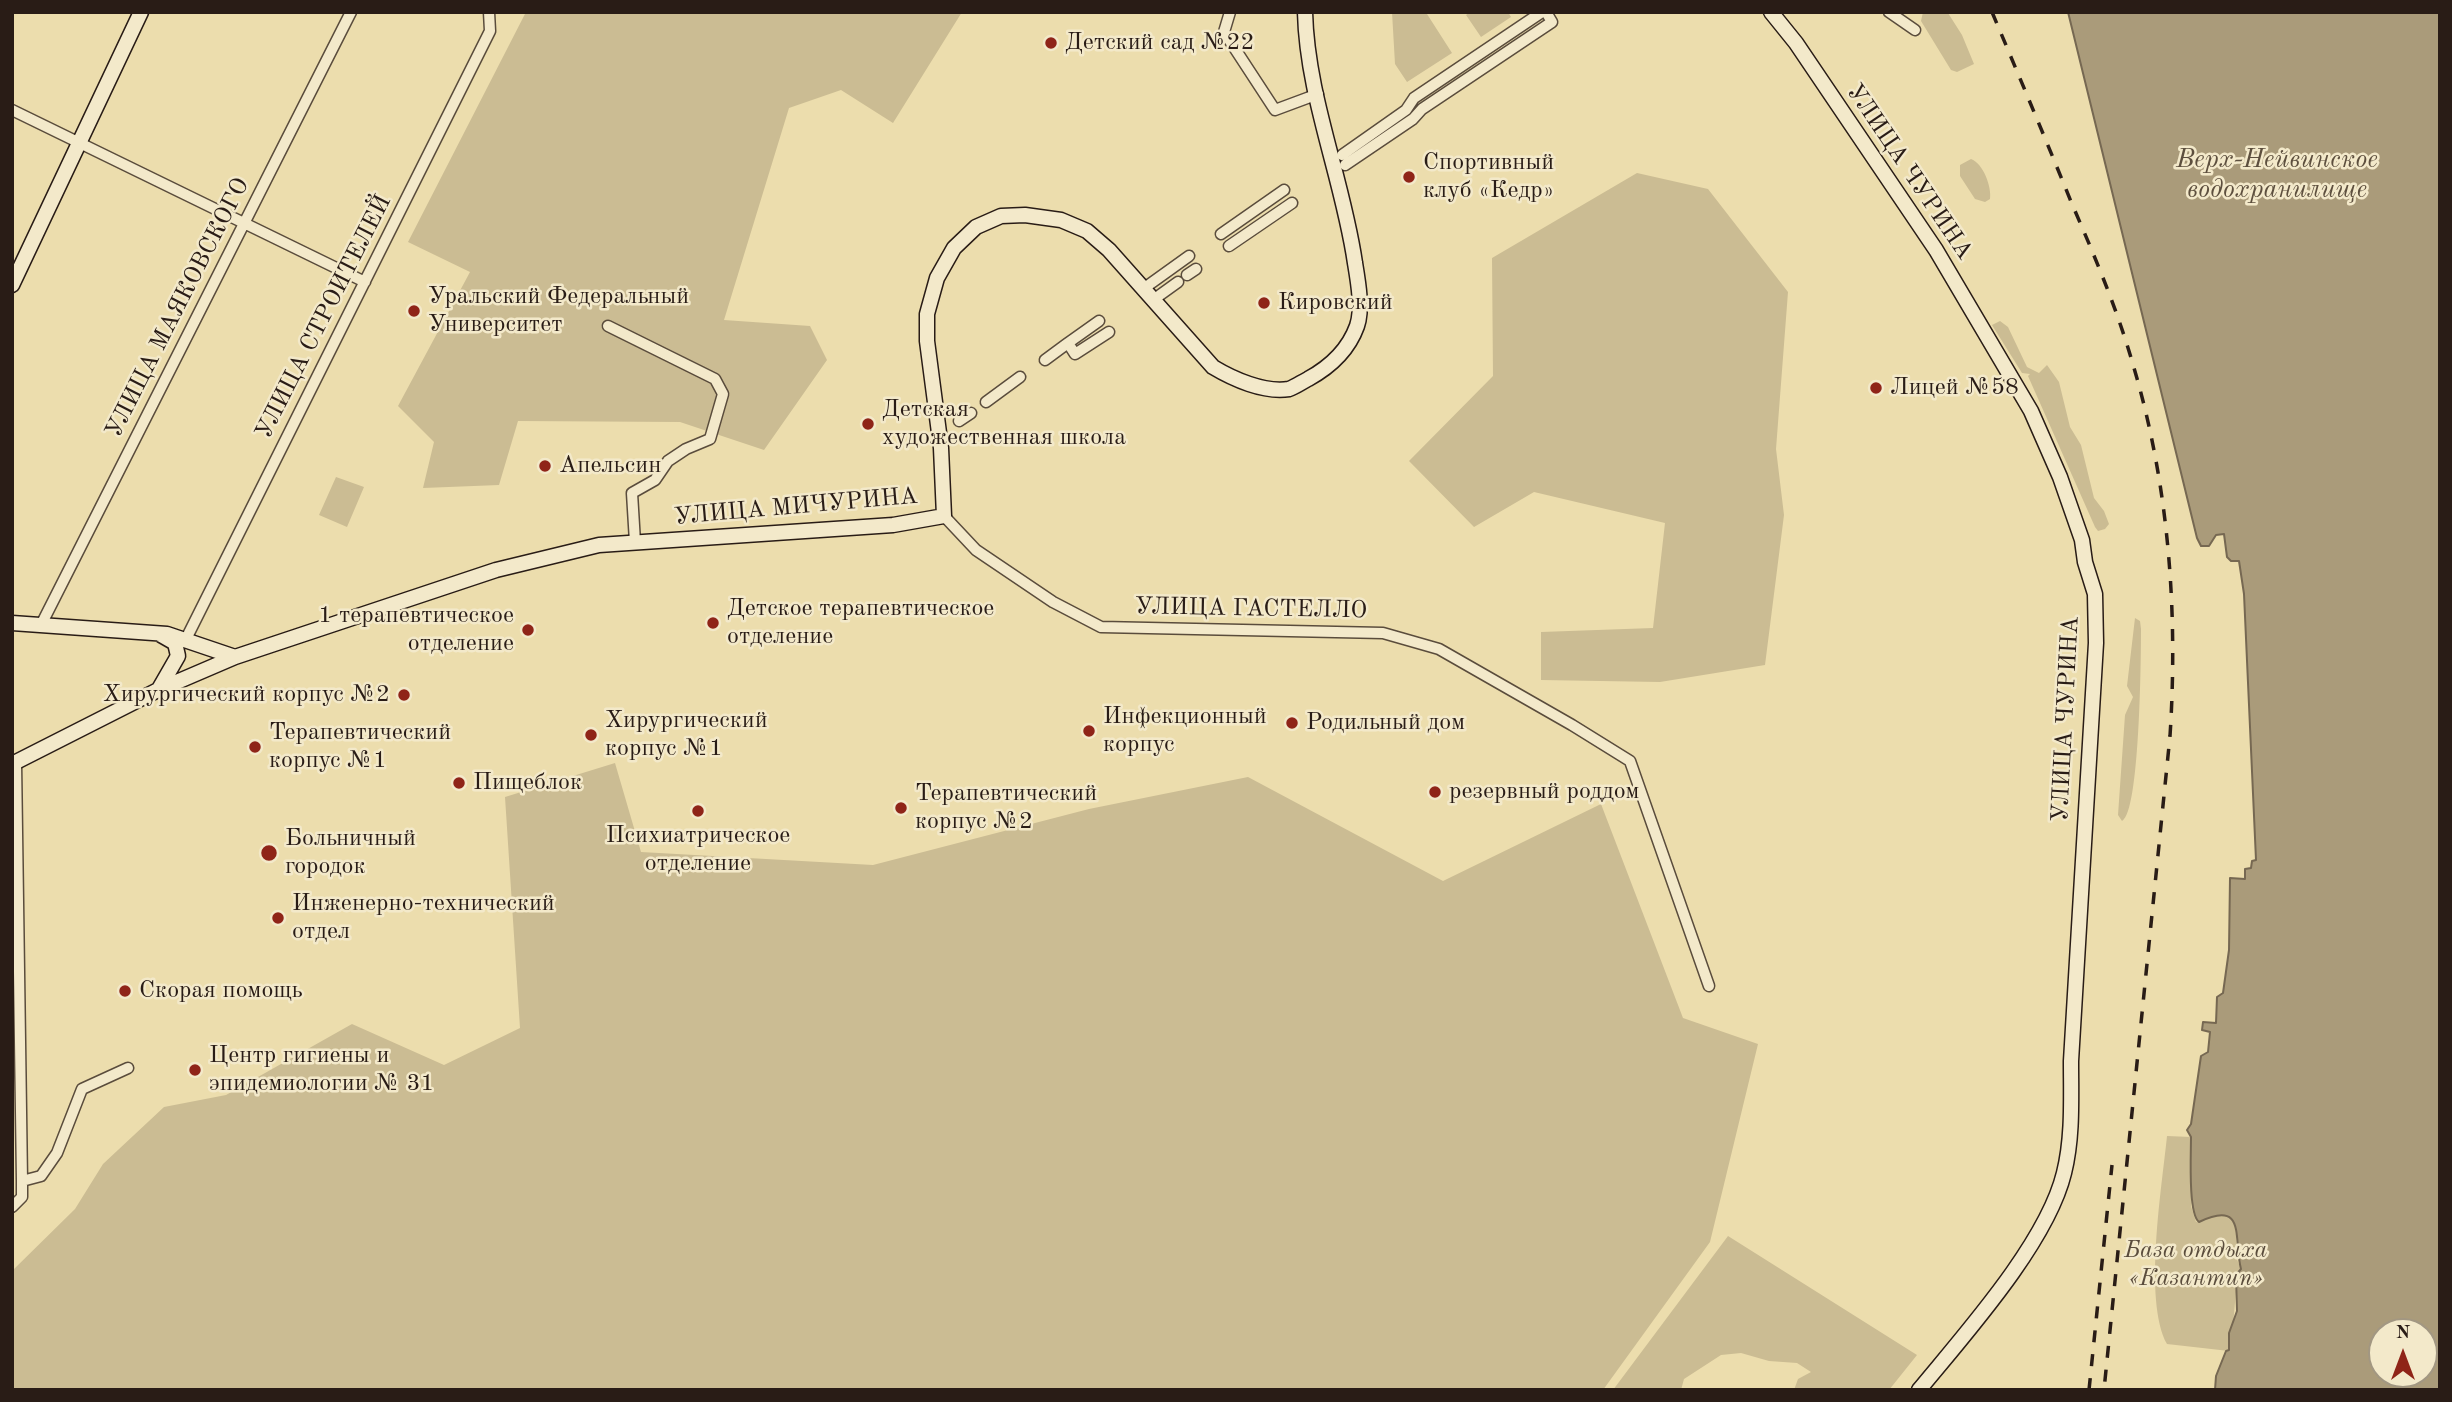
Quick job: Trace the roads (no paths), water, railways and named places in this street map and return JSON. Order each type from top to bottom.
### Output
[{"type":"street","points":[[12,285],[141,12]]},
{"type":"street","name":"УЛИЦА МАЯКОВСКОГО","points":[[42,623],[351,12]]},
{"type":"street","name":"УЛИЦА СТРОИТЕЛЕЙ","points":[[186,639],[490,31],[489,12]]},
{"type":"street","points":[[1230,12],[1224,32],[1275,110],[1318,94]]},
{"type":"street","name":"УЛИЦА МИЧУРИНА","points":[[14,763],[158,690],[235,657],[496,570],[599,545],[893,525],[944,516],[941,448],[927,341],[927,314],[937,278],[954,248],[976,227],[1001,216],[1025,215],[1061,220],[1087,231],[1213,366],[1243,382],[1289,388],[1321,371],[1342,354],[1358,324],[1358,282],[1351,233],[1318,94],[1306,12]]},
{"type":"street","points":[[1343,160],[1413,119],[1422,109],[1552,22],[1544,12]]},
{"type":"street","name":"УЛИЦА ЧУРИНА","points":[[1771,12],[1796,43],[1936,250],[2031,411],[2072,513],[2095,594],[2096,643],[2078,916],[2071,1122],[2064,1173],[2051,1210],[1993,1299],[1919,1390]]},
{"type":"street","points":[[1889,12],[1915,30]]},
{"type":"street","points":[[12,110],[365,282]]},
{"type":"street","points":[[1221,234],[1284,190]]},
{"type":"street","points":[[1229,246],[1292,203]]},
{"type":"street","points":[[1148,294],[1189,256]]},
{"type":"street","points":[[1148,294],[1187,275]]},
{"type":"street","points":[[1045,360],[1099,321]]},
{"type":"street","points":[[608,326],[715,379],[723,394],[710,439],[686,449],[668,461],[655,480],[632,493],[635,542]]},
{"type":"street","points":[[1068,343],[1075,354],[1109,332]]},
{"type":"street","points":[[986,402],[1020,377]]},
{"type":"street","points":[[959,421],[971,414]]},
{"type":"street","name":"УЛИЦА ГАСТЕЛЛО","points":[[944,516],[976,550],[1053,602],[1101,627],[1382,633],[1439,649],[1572,725],[1630,761],[1709,986]]},
{"type":"street","points":[[12,622],[158,634],[186,639],[235,657]]},
{"type":"street","points":[[158,634],[175,643],[178,656],[158,690]]},
{"type":"street","points":[[12,1207],[22,1197],[14,763]]},
{"type":"street","points":[[22,1181],[41,1177],[57,1153],[82,1089],[128,1068]]},
{"type":"street","points":[[12,1083],[21,1074]]},
{"type":"water","name":"Верх-Нейвинское водохранилище","points":[[2068,12],[2440,12],[2440,1390],[2215,1390],[2216,1376],[2226,1351],[2229,1350],[2229,1333],[2237,1311],[2236,1275],[2241,1269],[2237,1235],[2231,1219],[2225,1215],[2214,1216],[2199,1222],[2195,1217],[2191,1183],[2191,1137],[2187,1130],[2191,1124],[2201,1056],[2208,1052],[2210,1032],[2202,1030],[2203,1022],[2216,1023],[2217,997],[2223,993],[2229,950],[2230,878],[2245,879],[2245,869],[2251,868],[2252,861],[2256,860],[2244,594],[2239,561],[2231,561],[2227,557],[2224,534],[2216,535],[2209,546],[2201,546]]},
{"type":"railway","points":[[1992,12],[2098,264],[2128,347],[2156,458],[2168,550],[2173,643],[2170,736],[2104,1390]]},
{"type":"railway","points":[[2089,1390],[2112,1165]]},
{"type":"place","name":"Детский сад №22","points":[[1051,43]]},
{"type":"place","name":"Спортивный клуб «Кедр»","points":[[1409,177]]},
{"type":"place","name":"Кировский","points":[[1264,303]]},
{"type":"place","name":"Уральский Федеральный Университет","points":[[414,311]]},
{"type":"place","name":"Лицей №58","points":[[1876,388]]},
{"type":"place","name":"Детская художественная школа","points":[[868,424]]},
{"type":"place","name":"Апельсин","points":[[545,466]]},
{"type":"place","name":"Детское терапевтическое отделение","points":[[713,623]]},
{"type":"place","name":"1 терапевтическое отделение","points":[[528,630]]},
{"type":"place","name":"Хирургический корпус №2","points":[[404,695]]},
{"type":"place","name":"Родильный дом","points":[[1292,723]]},
{"type":"place","name":"Инфекционный корпус","points":[[1089,731]]},
{"type":"place","name":"Хирургический корпус №1","points":[[591,735]]},
{"type":"place","name":"Терапевтический корпус №1","points":[[255,747]]},
{"type":"place","name":"Пищеблок","points":[[459,783]]},
{"type":"place","name":"резервный роддом","points":[[1435,792]]},
{"type":"place","name":"Терапевтический корпус №2","points":[[901,808]]},
{"type":"place","name":"Психиатрическое отделение","points":[[698,811]]},
{"type":"place","name":"Больничный городок","points":[[269,853]]},
{"type":"place","name":"Инженерно-технический отдел","points":[[278,918]]},
{"type":"place","name":"Скорая помощь","points":[[125,991]]},
{"type":"place","name":"Центр гигиены и эпидемиологии № 31","points":[[195,1070]]},
{"type":"park label","name":"База отдыха «Казантип»","points":[[2196,1265]]}]
